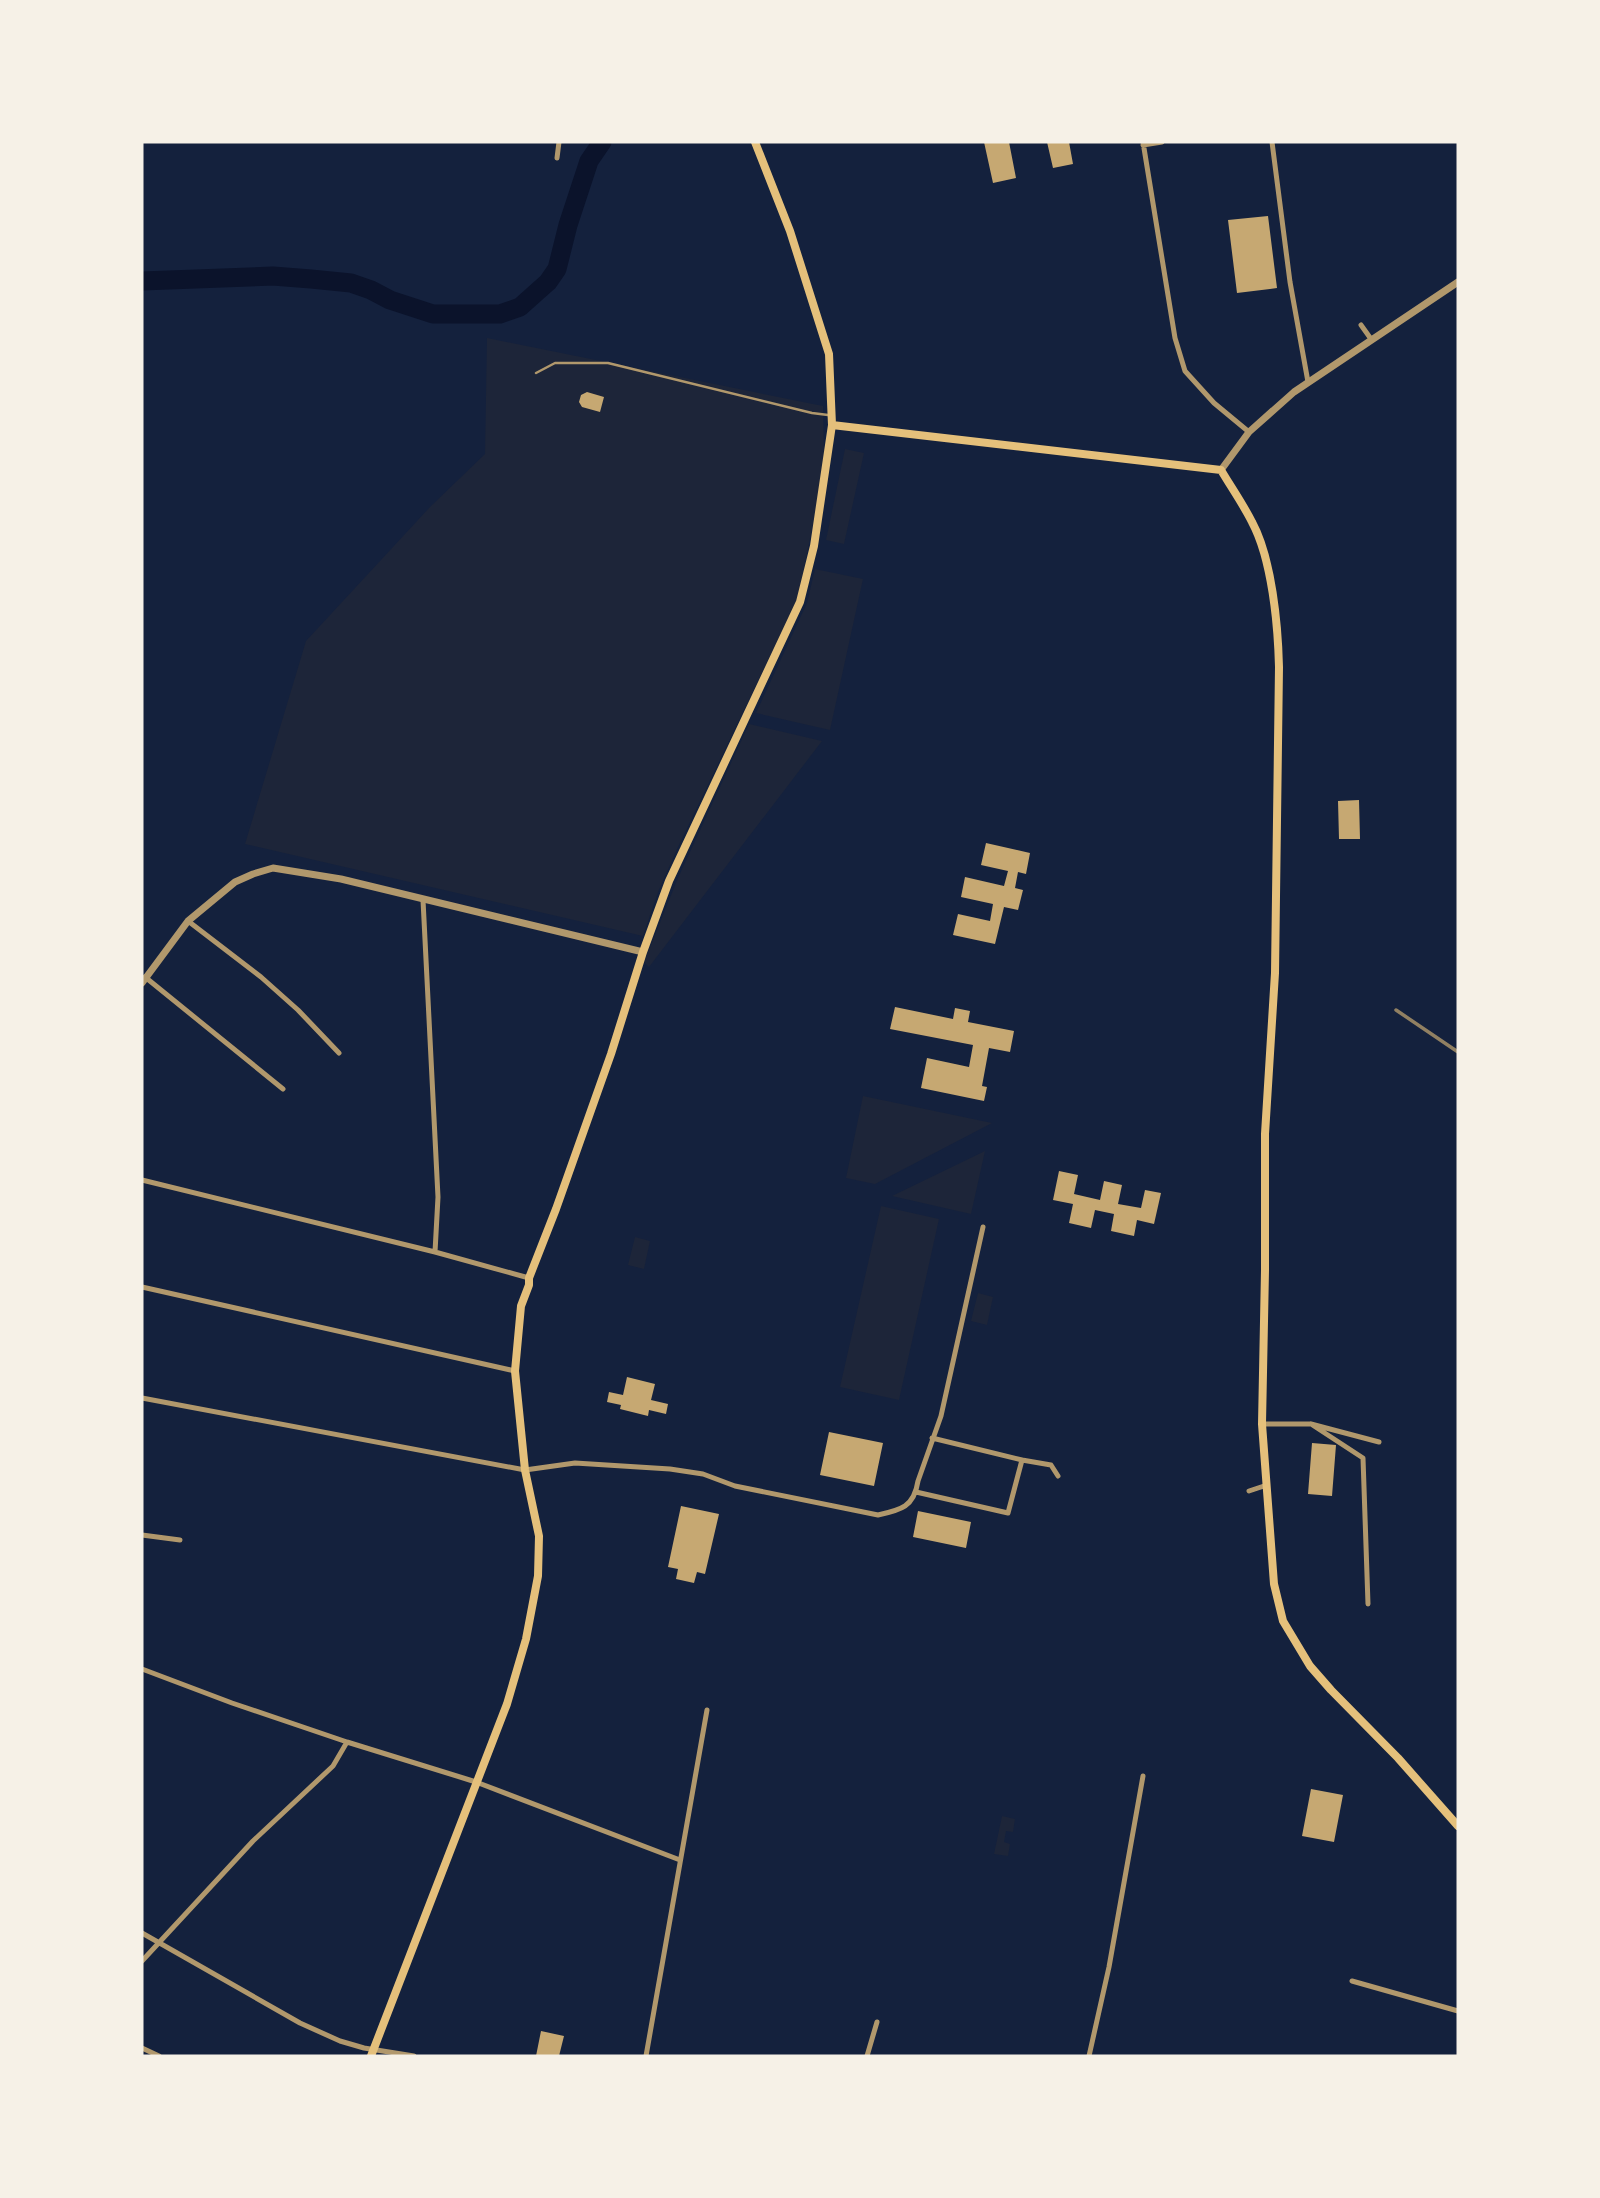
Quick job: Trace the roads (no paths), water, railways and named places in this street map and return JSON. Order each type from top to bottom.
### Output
[{"type":"main road","points":[[373,2053],[507,1704],[526,1639],[538,1576],[539,1536],[525,1470],[515,1371],[520,1315],[529,1278],[618,1035],[643,952],[669,881],[800,602],[814,546],[832,425],[829,354],[790,231],[755,142]]},
{"type":"main road","points":[[832,425],[1221,470],[1253,523],[1265,557],[1278,635],[1275,960],[1265,1134],[1262,1423],[1274,1584],[1283,1621],[1310,1666],[1398,1758],[1458,1826]]},
{"type":"street","points":[[557,158],[559,142]]},
{"type":"street","points":[[1162,142],[1143,143],[1175,338],[1185,371],[1214,403],[1249,432]]},
{"type":"street","points":[[1272,142],[1290,282],[1308,382]]},
{"type":"street","points":[[1221,470],[1249,432],[1308,382],[1458,282]]},
{"type":"street","points":[[1361,325],[1371,339]]},
{"type":"street","points":[[283,1089],[143,980],[188,921],[235,883],[253,874],[273,868],[341,879],[643,952]]},
{"type":"street","points":[[423,900],[438,1197],[435,1252]]},
{"type":"street","points":[[188,921],[261,977],[298,1010],[339,1053]]},
{"type":"street","points":[[142,1180],[435,1252],[529,1278]]},
{"type":"street","points":[[142,1398],[525,1470],[575,1463],[670,1469],[703,1474],[735,1486],[878,1514],[899,1511],[916,1492],[941,1416],[982,1227]]},
{"type":"street","points":[[142,1287],[515,1371]]},
{"type":"street","points":[[1262,1423],[1311,1424],[1378,1442]]},
{"type":"street","points":[[1311,1424],[1363,1458],[1368,1604]]},
{"type":"street","points":[[932,1438],[1051,1465],[1058,1476]]},
{"type":"street","points":[[916,1492],[1008,1513],[1022,1460]]},
{"type":"street","points":[[1249,1491],[1267,1485]]},
{"type":"street","points":[[142,1535],[180,1540]]},
{"type":"street","points":[[142,1669],[232,1703],[476,1782],[680,1860]]},
{"type":"street","points":[[646,2056],[707,1710]]},
{"type":"street","points":[[142,1961],[253,1840],[333,1766],[348,1742]]},
{"type":"street","points":[[1089,2056],[1109,1967],[1143,1776]]},
{"type":"street","points":[[142,1933],[300,2023],[373,2053],[414,2056]]},
{"type":"street","points":[[1352,1981],[1458,2011]]},
{"type":"street","points":[[867,2056],[877,2022]]},
{"type":"street","points":[[142,2048],[159,2056]]},
{"type":"lane","points":[[536,373],[555,363],[608,363],[812,413],[832,415]]},
{"type":"waterway","points":[[142,281],[273,276],[311,279],[351,283],[390,300],[433,314],[500,314],[520,307],[548,282],[557,269],[589,161],[602,142]]},
{"type":"railway","points":[[1396,1010],[1458,1052]]}]
